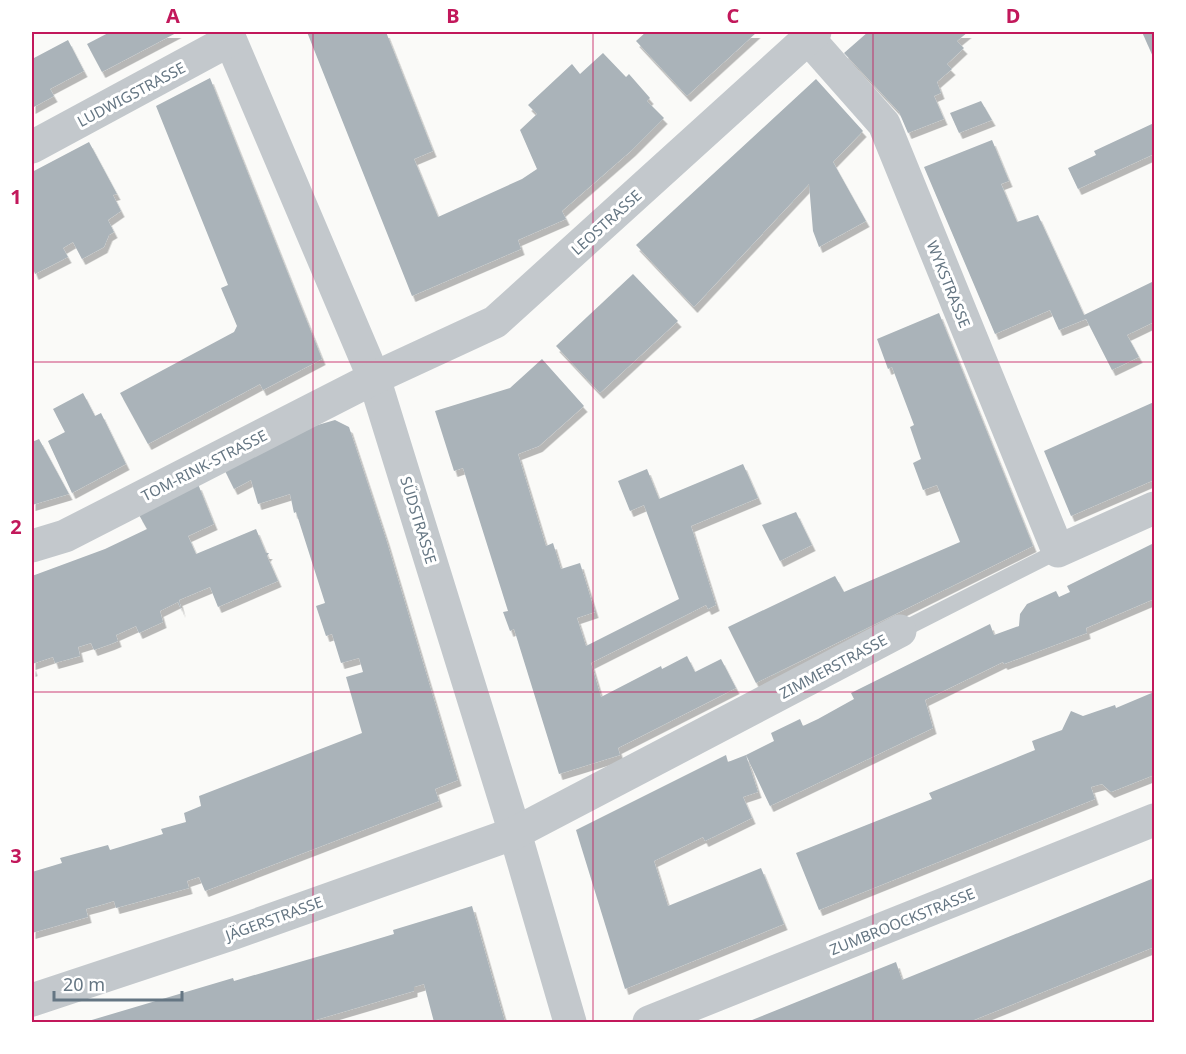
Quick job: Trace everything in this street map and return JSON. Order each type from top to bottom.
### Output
[{"type":"street","name":"LEOSTRASSE","points":[[374,378],[495,322],[811,35]]},
{"type":"street","name":"WYKSTRASSE","points":[[811,35],[884,124],[1058,551]]},
{"type":"street","name":"SÜDSTRASSE","points":[[228,36],[374,378],[515,833],[570,1023]]},
{"type":"street","name":"LUDWIGSTRASSE","points":[[32,147],[228,36]]},
{"type":"street","name":"TOM-RINK-STRASSE","points":[[32,546],[65,536],[374,378]]},
{"type":"street","name":"ZIMMERSTRASSE","points":[[1058,551],[1155,508]]},
{"type":"street","name":"ZIMMERSTRASSE","points":[[515,833],[900,632]]},
{"type":"street","name":"ZUMBROOCKSTRASSE","points":[[649,1023],[1155,820]]},
{"type":"street","name":"JÄGERSTRASSE","points":[[32,1000],[224,936],[515,833]]},
{"type":"lane","name":"ZIMMERSTRASSE","points":[[900,632],[1058,551]]},
{"type":"building","points":[[110,32],[178,32],[102,72],[87,44]]},
{"type":"building","points":[[307,32],[386,32],[433,151],[414,159],[438,217],[522,179],[537,169],[520,130],[537,114],[528,105],[572,64],[580,74],[603,53],[626,77],[629,74],[650,98],[647,101],[664,118],[632,150],[562,211],[566,219],[518,240],[521,249],[412,296]]},
{"type":"building","points":[[646,32],[757,32],[687,96],[636,41]]},
{"type":"building","points":[[868,32],[968,32],[957,41],[964,48],[947,64],[952,69],[937,82],[941,93],[934,96],[944,119],[908,133],[899,112],[844,53]]},
{"type":"building","points":[[1142,32],[1154,32],[1154,59]]},
{"type":"building","points":[[68,40],[84,71],[50,89],[54,96],[32,108],[32,54],[34,58]]},
{"type":"building","points":[[210,78],[322,359],[263,390],[260,384],[148,444],[120,393],[234,332],[237,326],[221,288],[228,285],[156,106]]},
{"type":"building","points":[[816,79],[863,131],[833,162],[866,221],[819,247],[813,231],[809,184],[694,307],[636,245]]},
{"type":"building","points":[[981,101],[992,120],[959,133],[950,113]]},
{"type":"building","points":[[1154,123],[1154,154],[1078,189],[1068,168],[1096,155],[1094,151]]},
{"type":"building","points":[[992,140],[1009,181],[1001,184],[1017,222],[1038,215],[1084,315],[1154,281],[1154,322],[1127,335],[1139,357],[1112,370],[1086,319],[1059,330],[1050,310],[995,334],[924,167]]},
{"type":"building","points":[[89,142],[117,194],[113,195],[121,211],[108,220],[114,232],[109,235],[104,247],[82,259],[73,242],[63,248],[68,257],[35,274],[32,266],[32,172]]},
{"type":"building","points":[[633,274],[678,321],[600,393],[556,346]]},
{"type":"building","points":[[939,313],[1033,546],[756,683],[728,627],[835,576],[844,592],[960,542],[937,485],[923,490],[913,463],[921,459],[910,427],[914,425],[892,367],[888,369],[877,339]]},
{"type":"building","points":[[542,359],[584,406],[539,446],[518,454],[546,546],[553,543],[561,569],[580,563],[595,612],[577,618],[586,646],[679,599],[644,505],[630,511],[618,481],[647,469],[659,499],[743,464],[758,498],[691,526],[716,605],[708,609],[706,605],[591,663],[601,697],[661,666],[662,669],[687,656],[695,672],[721,659],[736,688],[618,748],[620,755],[559,774],[514,629],[510,631],[503,612],[508,611],[463,468],[454,471],[435,411],[510,388]]},
{"type":"building","points":[[83,393],[95,416],[101,413],[126,464],[72,493],[48,441],[65,432],[53,409]]},
{"type":"building","points":[[1154,402],[1154,480],[1071,516],[1044,451]]},
{"type":"building","points":[[335,420],[349,427],[386,539],[458,780],[435,789],[439,801],[205,891],[199,877],[187,881],[189,888],[116,908],[114,901],[86,909],[88,917],[32,933],[32,872],[62,863],[60,858],[108,845],[110,850],[163,834],[161,829],[186,822],[184,813],[201,806],[199,796],[362,733],[346,677],[363,672],[359,658],[341,663],[332,634],[326,636],[316,606],[325,603],[296,512],[294,513],[290,494],[258,504],[251,480],[234,489],[225,471],[304,429]]},
{"type":"building","points":[[39,439],[69,494],[32,505],[32,442]]},
{"type":"building","points":[[198,484],[214,524],[188,536],[196,554],[256,529],[266,553],[269,553],[267,556],[278,581],[218,607],[210,587],[179,600],[182,612],[178,602],[160,611],[163,622],[139,633],[136,626],[116,635],[118,641],[111,644],[94,650],[91,643],[78,647],[80,656],[55,663],[53,657],[32,664],[32,576],[105,549],[147,529],[139,515]]},
{"type":"building","points":[[796,512],[812,545],[780,561],[762,525]]},
{"type":"building","points":[[1154,543],[1154,599],[1086,628],[1087,633],[1004,664],[1003,662],[925,700],[933,728],[770,806],[746,755],[774,741],[771,733],[800,719],[803,726],[818,719],[854,699],[851,693],[990,624],[994,635],[1019,626],[1020,614],[1027,604],[1056,591],[1059,597],[1070,592],[1067,586]]},
{"type":"building","points":[[1154,692],[1154,775],[1111,792],[1102,784],[1091,787],[1095,799],[819,910],[796,853],[932,799],[929,793],[1035,750],[1032,741],[1062,730],[1071,711],[1083,716],[1115,705],[1116,708]]},
{"type":"building","points":[[726,755],[728,762],[746,755],[758,792],[743,797],[752,818],[705,841],[703,837],[654,861],[668,906],[761,868],[784,924],[625,989],[576,830]]},
{"type":"building","points":[[1154,878],[1154,947],[969,1022],[747,1022],[896,962],[902,980]]},
{"type":"building","points":[[472,906],[505,1022],[434,1022],[424,984],[414,987],[414,991],[309,1022],[85,1022],[233,978],[234,981],[351,947],[394,934],[393,930]]}]
